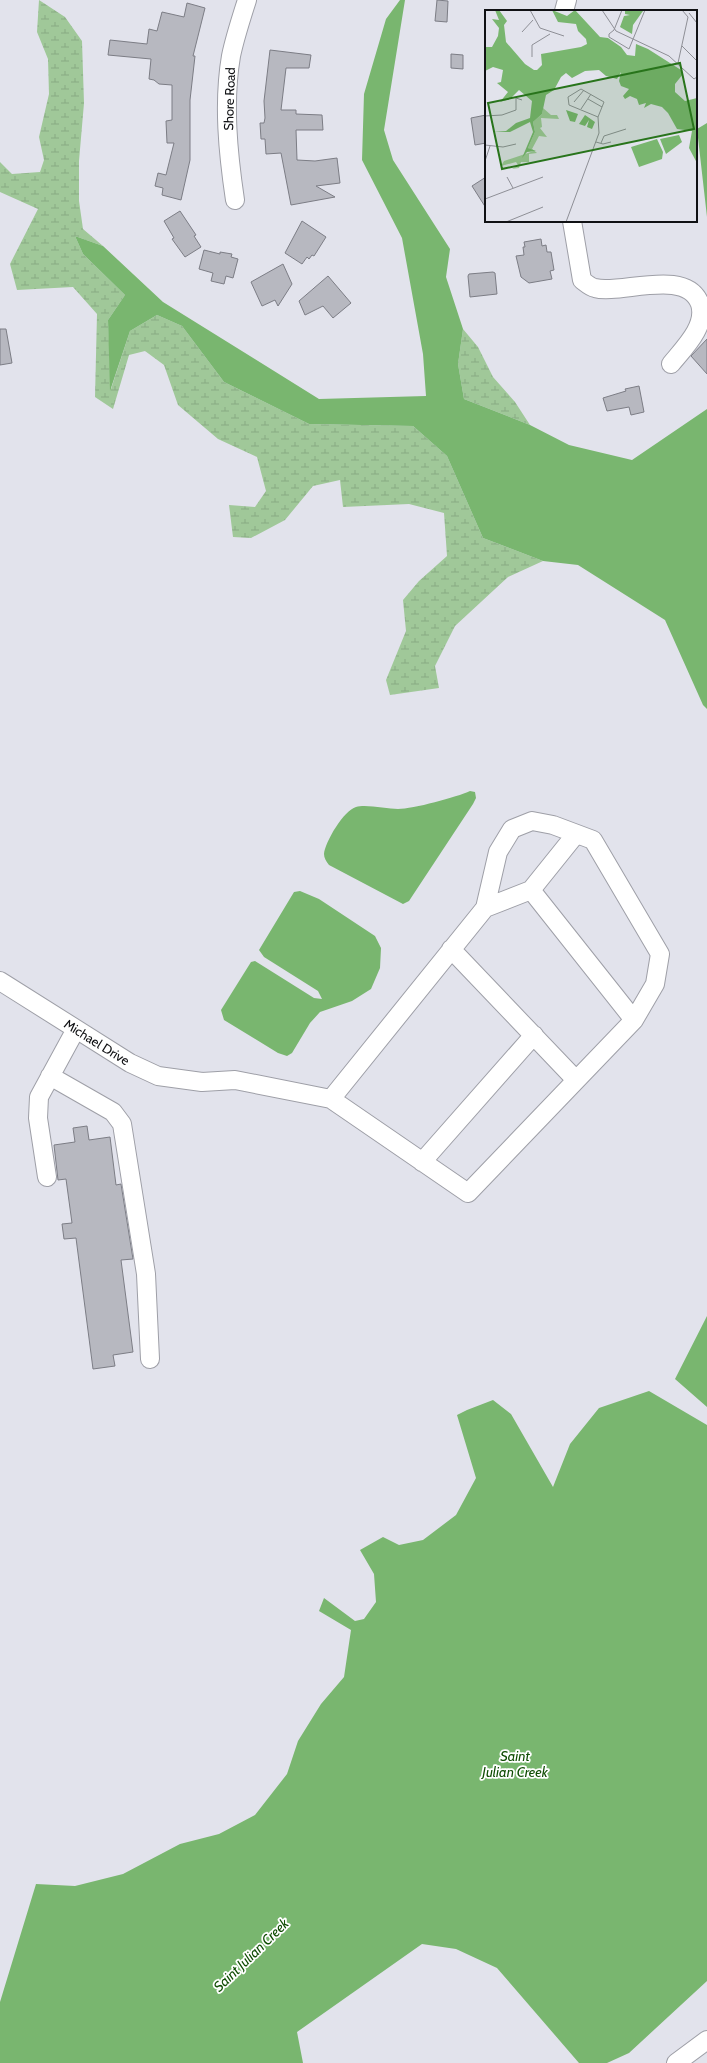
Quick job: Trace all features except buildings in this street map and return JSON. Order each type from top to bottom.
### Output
[{"type":"street","name":"Shore Road","points":[[235,200],[228,147],[227,103],[231,57],[237,31],[248,0]]},
{"type":"street","points":[[564,10],[567,0]]},
{"type":"street","points":[[572,222],[582,280],[594,288],[607,290],[661,284],[685,288],[698,298],[703,312],[695,334],[671,364]]},
{"type":"street","points":[[532,821],[553,825],[593,840],[660,954],[655,984],[634,1020],[468,1193],[331,1099],[485,908],[498,852],[512,830],[532,821]]},
{"type":"street","points":[[485,908],[531,890],[576,834]]},
{"type":"street","points":[[531,890],[634,1020]]},
{"type":"street","points":[[451,949],[576,1080]]},
{"type":"street","name":"Michael Drive","points":[[0,981],[130,1063],[158,1076],[202,1082],[236,1080],[331,1099]]},
{"type":"street","points":[[47,1177],[38,1118],[39,1097],[76,1029]]},
{"type":"street","points":[[422,1162],[534,1035]]},
{"type":"street","points":[[50,1076],[113,1112],[122,1124],[146,1274],[150,1359]]},
{"type":"street","points":[[676,2063],[707,2040]]},
{"type":"green space","points":[[39,0],[65,17],[82,41],[84,103],[79,161],[79,201],[83,229],[103,246],[75,236],[83,254],[125,295],[108,320],[111,389],[130,331],[157,315],[182,326],[224,382],[309,424],[413,426],[447,456],[483,538],[543,561],[508,577],[455,626],[435,666],[439,688],[390,695],[386,680],[406,631],[403,600],[419,581],[447,556],[444,513],[409,504],[343,507],[340,480],[313,486],[285,520],[251,538],[233,537],[229,505],[255,507],[266,491],[257,457],[218,439],[178,405],[164,365],[145,351],[129,355],[113,409],[95,397],[97,314],[73,287],[17,290],[10,264],[38,209],[0,192],[0,162],[12,174],[40,172],[44,160],[39,137],[49,94],[48,59],[37,32]]},
{"type":"green space","points":[[463,329],[478,347],[493,377],[515,402],[530,425],[464,399],[458,364]]},
{"type":"water","points":[[400,0],[405,0],[384,130],[393,160],[450,249],[446,277],[463,329],[458,364],[464,399],[530,425],[569,445],[632,460],[707,409],[707,709],[703,705],[665,620],[578,565],[543,561],[483,538],[447,456],[413,426],[309,424],[224,382],[182,326],[157,315],[130,331],[110,391],[108,320],[125,295],[83,254],[75,236],[103,246],[163,302],[319,399],[426,396],[423,354],[402,238],[362,160],[364,94],[386,19]]},
{"type":"water","points":[[707,123],[707,217],[697,129]]},
{"type":"water","points":[[470,791],[475,792],[476,798],[473,804],[409,901],[403,904],[329,865],[325,860],[325,849],[331,835],[341,820],[351,809],[360,806],[393,809],[414,807]]},
{"type":"water","points":[[300,891],[319,899],[375,936],[381,948],[380,968],[371,989],[352,1001],[320,1012],[310,1023],[292,1053],[287,1056],[278,1053],[224,1020],[221,1010],[251,962],[255,961],[314,998],[322,999],[318,991],[264,957],[259,950],[294,892]]},
{"type":"water","points":[[707,1316],[707,1407],[675,1379]]},
{"type":"water","name":"Saint Julian Creek","points":[[649,1391],[707,1425],[707,1981],[629,2053],[607,2063],[579,2063],[497,1968],[456,1949],[422,1944],[297,2032],[303,2063],[0,2063],[0,2002],[36,1884],[75,1886],[123,1874],[180,1844],[219,1834],[255,1815],[287,1774],[298,1741],[321,1704],[344,1677],[351,1630],[319,1611],[324,1598],[355,1621],[364,1619],[376,1602],[374,1574],[360,1550],[383,1537],[399,1545],[423,1540],[456,1515],[476,1478],[457,1415],[493,1400],[511,1414],[553,1487],[570,1444],[599,1408]]}]
